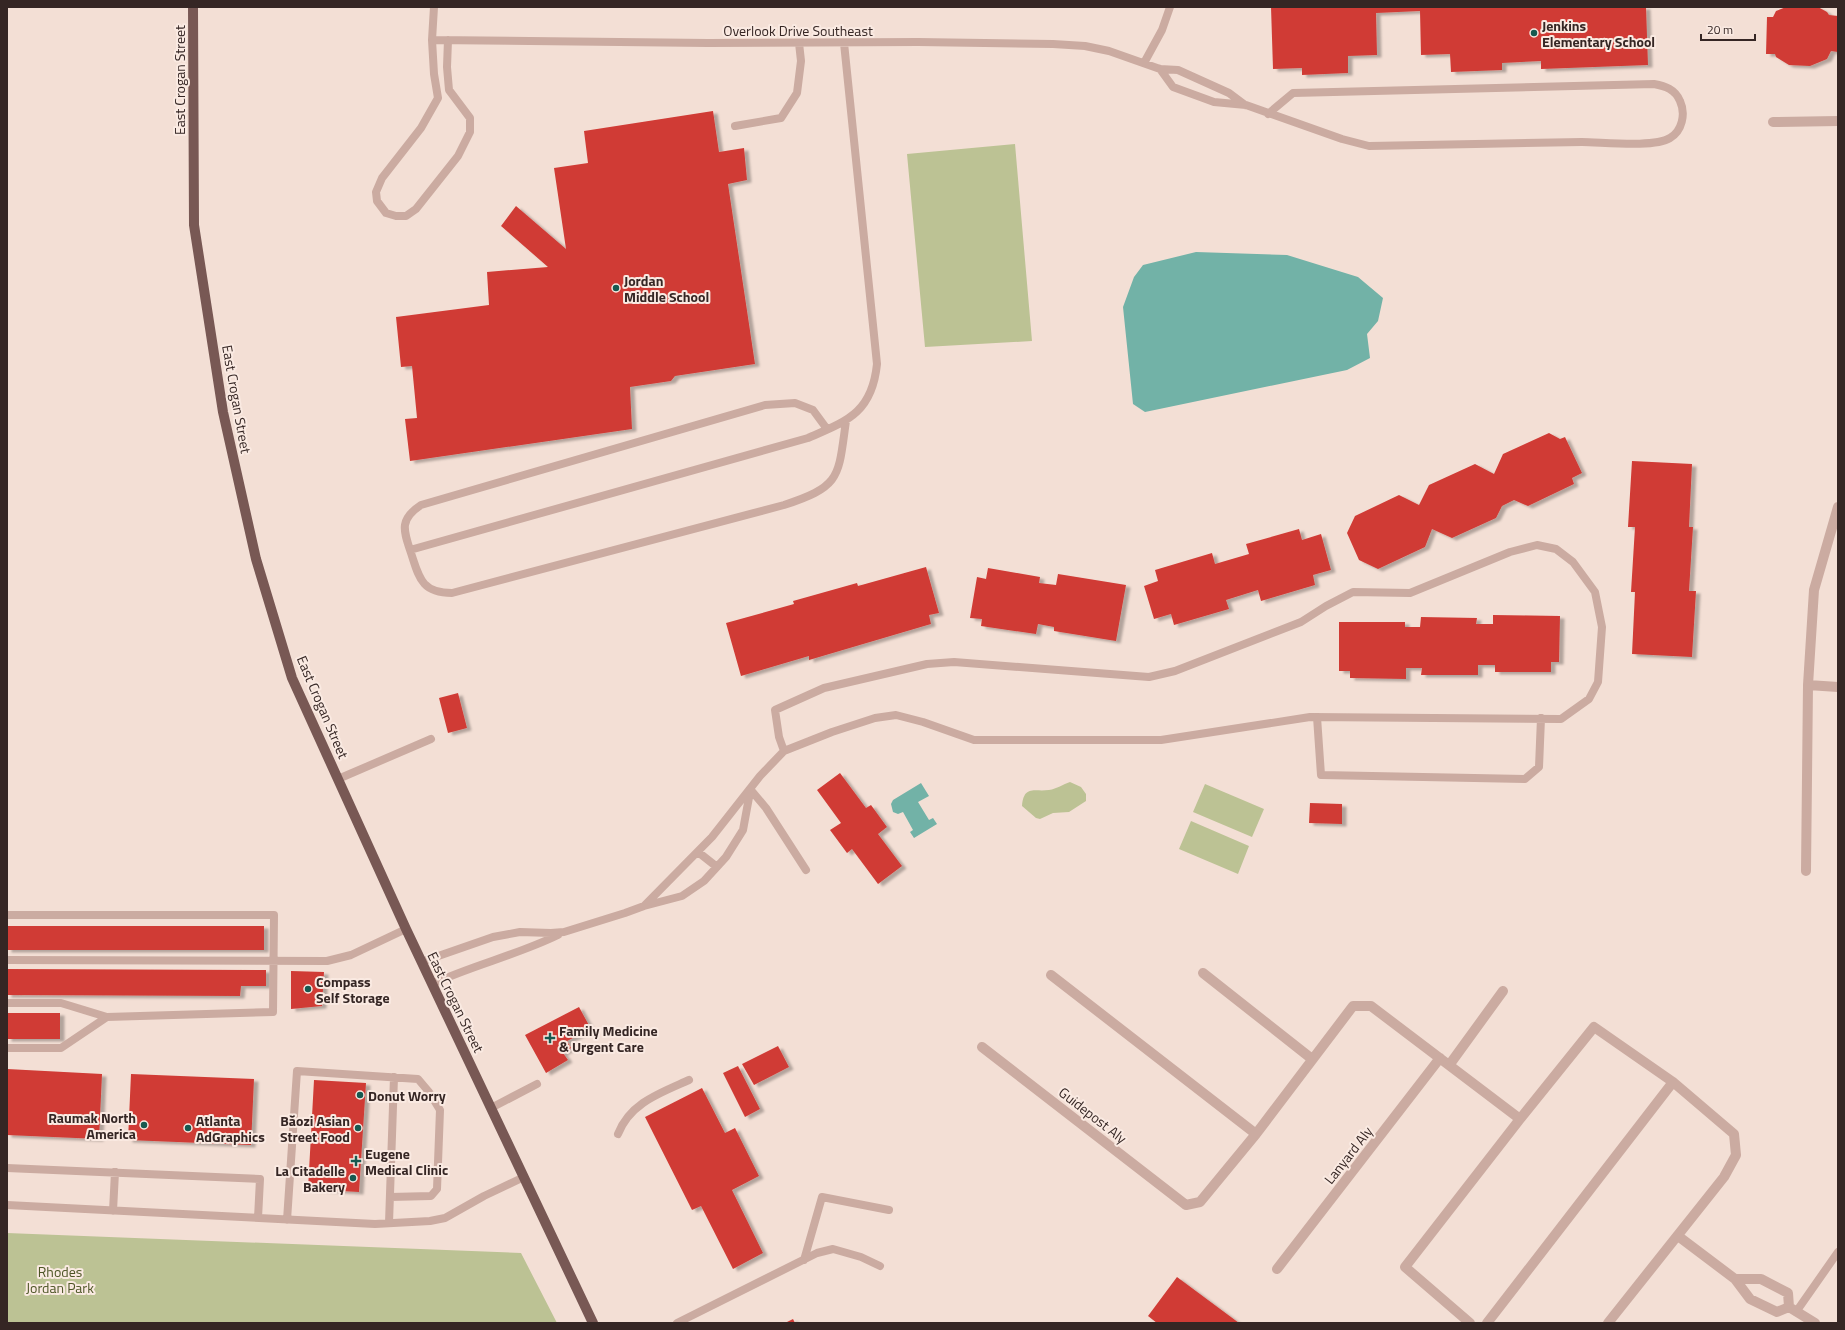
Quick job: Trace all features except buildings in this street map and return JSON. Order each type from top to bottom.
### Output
[{"type":"main road","name":"East Crogan Street","points":[[193,7],[194,225],[223,412],[256,559],[292,678],[421,962],[593,1323]]},
{"type":"street","points":[[1774,122],[1838,121]]},
{"type":"street","points":[[1806,871],[1808,685],[1814,590],[1838,507]]},
{"type":"street","points":[[1808,685],[1838,687]]},
{"type":"street","points":[[1202,973],[1312,1059]]},
{"type":"street","points":[[1051,975],[1256,1134],[1353,1006],[1371,1006],[1450,1064],[1520,1119]]},
{"type":"street","points":[[1450,1064],[1503,991]]},
{"type":"street","points":[[1470,1323],[1406,1267],[1520,1119],[1594,1027],[1673,1082],[1734,1134],[1736,1155],[1724,1177],[1608,1323]]},
{"type":"street","name":"Guidepost Aly","points":[[982,1047],[1186,1205],[1200,1202],[1256,1134]]},
{"type":"street","name":"Lanyard Aly","points":[[1277,1269],[1440,1058]]},
{"type":"street","points":[[1487,1323],[1673,1082]]},
{"type":"street","points":[[1678,1236],[1735,1279],[1750,1299],[1777,1312],[1793,1309]]},
{"type":"street","points":[[1735,1279],[1761,1279],[1788,1293],[1793,1309],[1815,1323]]},
{"type":"lane","points":[[434,7],[432,40],[434,74],[438,98],[421,128],[382,178],[376,192],[377,201],[386,213],[396,216],[406,216],[416,209],[458,156],[470,132],[470,118],[449,90],[447,67],[448,40]]},
{"type":"lane","points":[[1144,62],[1162,30],[1170,7]]},
{"type":"lane","name":"Overlook Drive Southeast","points":[[432,40],[1053,44],[1085,46],[1109,51],[1144,62],[1160,69]]},
{"type":"lane","points":[[735,126],[781,118],[798,93],[801,61],[799,43]]},
{"type":"lane","points":[[410,550],[808,438],[846,421],[857,413],[871,392],[876,377],[877,364],[844,43]]},
{"type":"lane","points":[[1160,69],[1173,87],[1214,102],[1246,105]]},
{"type":"lane","points":[[1160,69],[1178,70],[1229,93],[1246,105],[1268,114],[1342,140],[1369,146],[1584,142],[1653,143],[1669,139],[1677,132],[1683,120],[1683,108],[1680,99],[1672,90],[1654,84],[1293,93],[1268,114]]},
{"type":"lane","points":[[828,429],[813,410],[795,403],[765,405],[421,505],[412,510],[406,520],[404,530],[419,577],[424,585],[430,590],[439,593],[452,593],[784,505],[812,496],[830,483],[839,468],[846,421]]},
{"type":"lane","points":[[644,906],[698,852],[760,776],[784,752],[832,732],[876,718],[896,715],[923,722],[974,740],[1161,740],[1317,717],[1561,719],[1589,700],[1598,682],[1602,627],[1595,592],[1573,562],[1556,549],[1537,545],[1510,552],[1410,593],[1353,592],[1326,606],[1301,622],[1175,671],[1149,677],[954,662],[927,664],[824,688],[775,710],[779,737],[784,752]]},
{"type":"lane","points":[[1317,717],[1321,775],[1525,779],[1539,767],[1541,718]]},
{"type":"lane","points":[[338,779],[431,739]]},
{"type":"lane","points":[[432,984],[471,967],[522,951],[564,932],[625,914],[644,906],[682,896],[704,881],[726,858],[743,830],[750,789]]},
{"type":"lane","points":[[750,789],[766,808],[806,870]]},
{"type":"lane","points":[[698,852],[717,867]]},
{"type":"lane","points":[[7,915],[274,915],[273,1012],[107,1017],[61,1003],[7,1003]]},
{"type":"lane","points":[[7,960],[327,961],[338,959],[372,946],[406,929]]},
{"type":"lane","points":[[421,962],[493,937],[520,932],[564,932]]},
{"type":"lane","points":[[7,1048],[61,1048],[107,1017]]},
{"type":"lane","points":[[287,1220],[297,1071],[418,1079],[429,1092],[440,1110],[437,1189],[431,1196],[390,1197]]},
{"type":"lane","points":[[389,1223],[394,1077]]},
{"type":"lane","points":[[618,1134],[623,1121],[634,1108],[660,1093],[689,1080]]},
{"type":"lane","points":[[491,1108],[537,1084]]},
{"type":"lane","points":[[7,1168],[260,1179],[258,1218]]},
{"type":"lane","points":[[113,1211],[115,1172]]},
{"type":"lane","points":[[7,1205],[375,1224],[430,1221],[445,1218],[484,1196],[524,1177]]},
{"type":"lane","points":[[804,1260],[822,1197],[889,1210]]},
{"type":"lane","points":[[677,1323],[817,1253],[833,1249],[861,1257],[880,1266]]},
{"type":"lane","points":[[1793,1309],[1838,1252]]},
{"type":"green space","points":[[1015,144],[1032,341],[925,347],[907,154]]},
{"type":"green space","points":[[1070,782],[1081,787],[1086,794],[1086,801],[1069,812],[1053,813],[1040,819],[1036,818],[1022,806],[1023,799],[1027,792],[1057,788]]},
{"type":"green space","points":[[1205,784],[1264,809],[1252,837],[1193,812]]},
{"type":"green space","points":[[1191,821],[1249,846],[1238,874],[1179,849]]},
{"type":"green space","name":"Rhodes Jordan Park","points":[[7,1233],[521,1253],[557,1323],[7,1323]]},
{"type":"water","points":[[1196,252],[1287,255],[1358,277],[1383,298],[1378,321],[1367,334],[1370,358],[1347,370],[1145,412],[1133,404],[1123,307],[1134,277],[1143,265]]},
{"type":"water","points":[[921,783],[929,796],[918,802],[929,820],[933,818],[937,824],[914,838],[910,832],[913,830],[903,812],[898,814],[893,812],[891,804],[893,800]]},
{"type":"place","name":"Jenkins Elementary School","points":[[1534,33]]},
{"type":"place","name":"Jordan Middle School","points":[[616,288]]},
{"type":"place","name":"Compass Self Storage","points":[[308,989]]},
{"type":"place","name":"Family Medicine & Urgent Care","points":[[550,1038]]},
{"type":"place","name":"Donut Worry","points":[[360,1095]]},
{"type":"place","name":"Raumak North America","points":[[144,1125]]},
{"type":"place","name":"Atlanta AdGraphics","points":[[188,1128]]},
{"type":"place","name":"Băozi Asian Street Food","points":[[358,1128]]},
{"type":"place","name":"Eugene Medical Clinic","points":[[356,1161]]},
{"type":"place","name":"La Citadelle Bakery","points":[[353,1178]]}]
